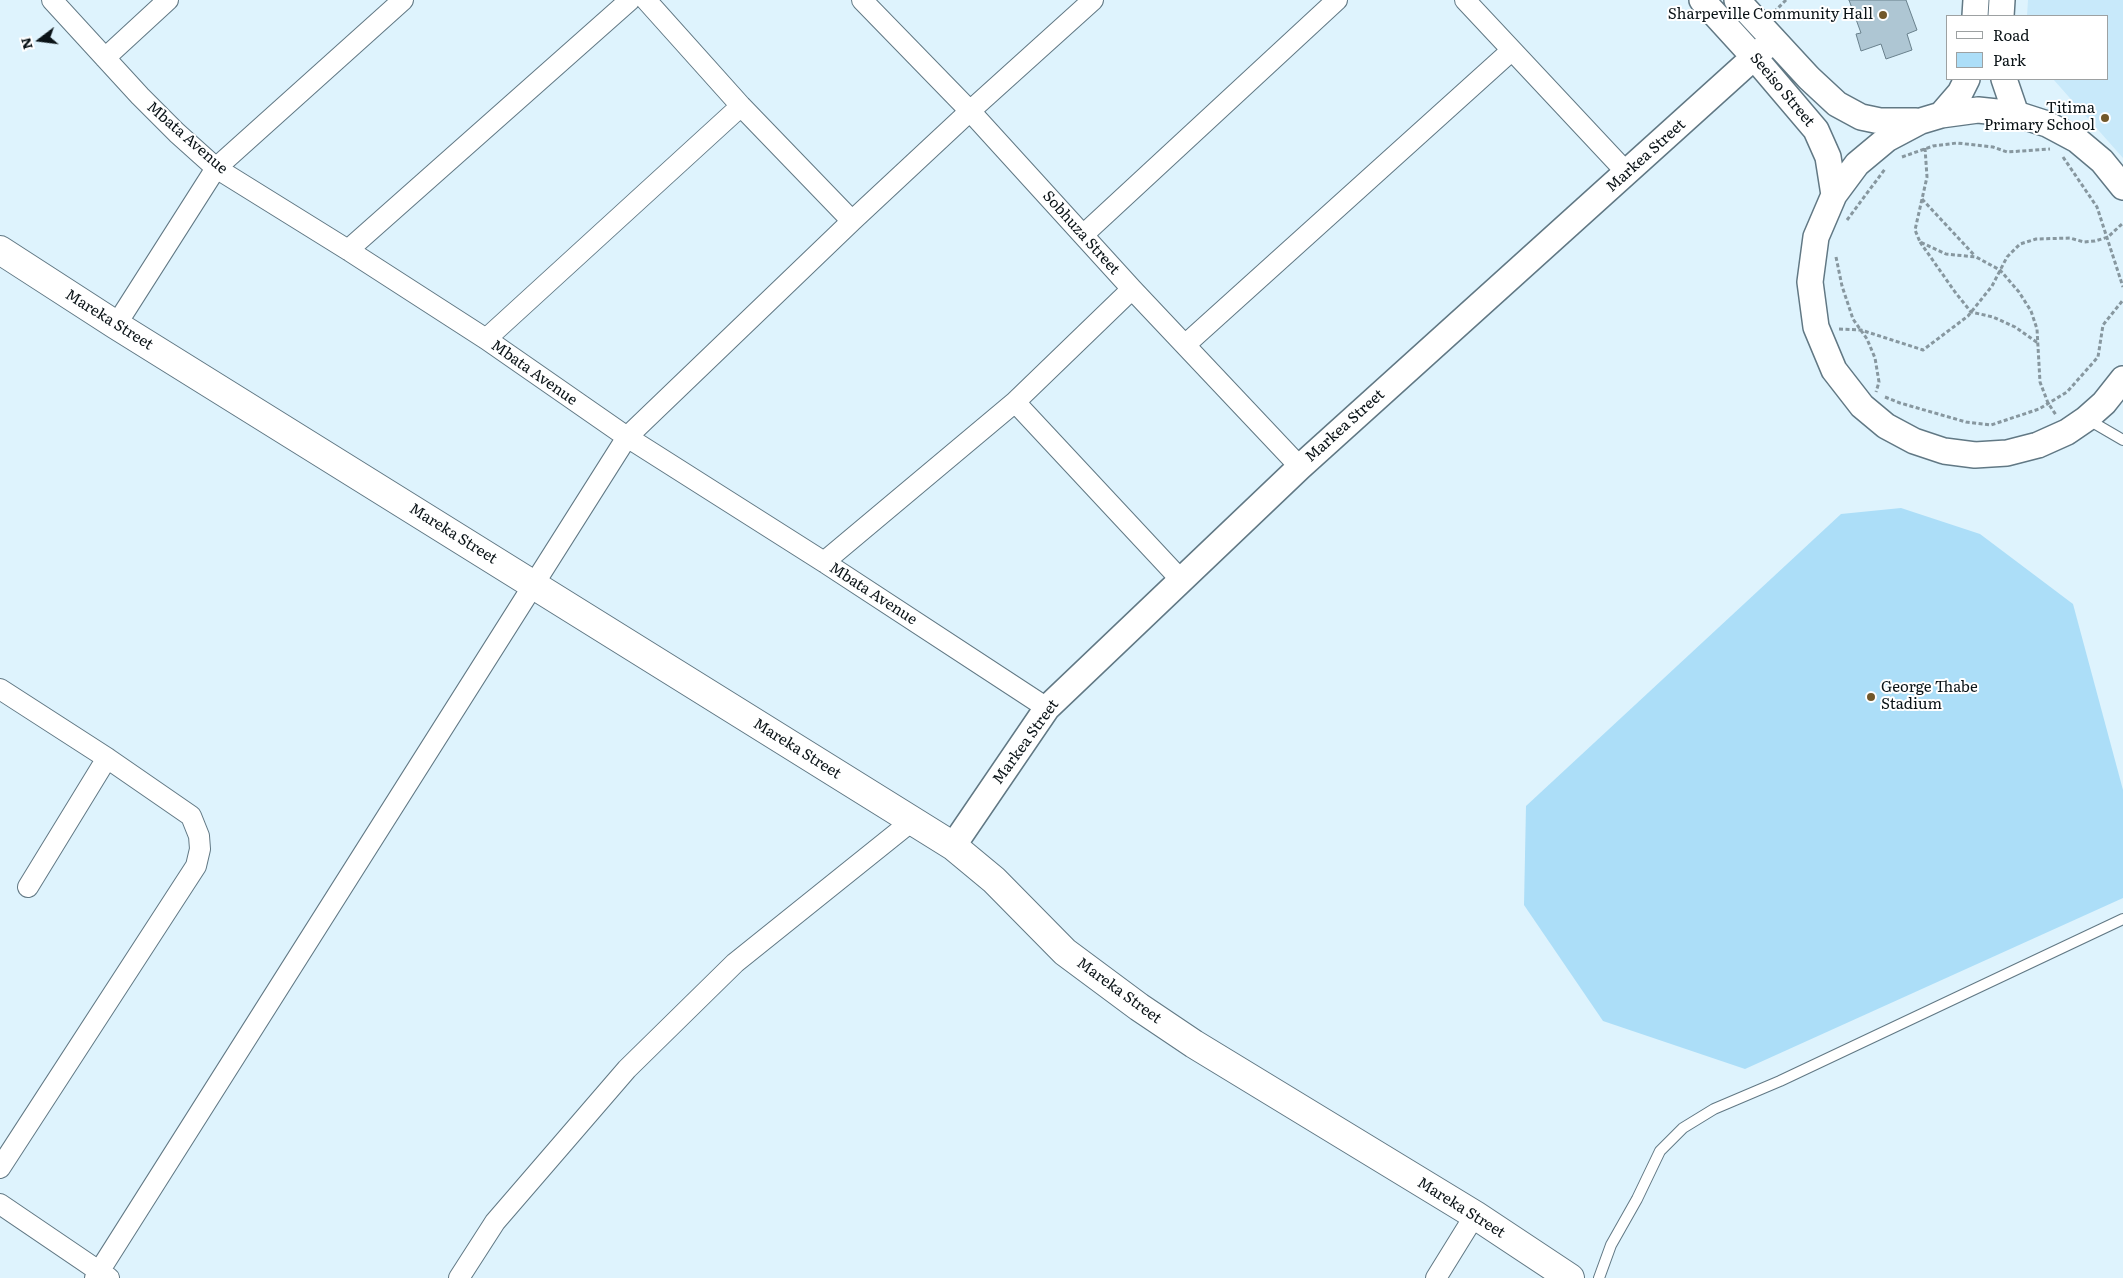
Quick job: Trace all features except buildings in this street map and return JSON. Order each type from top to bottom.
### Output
[{"type":"main road","name":"Mareka Street","points":[[0,250],[116,325],[953,846],[994,880],[1065,952],[1139,1007],[1202,1049],[1475,1215],[1570,1278]]},
{"type":"street","name":"Mbata Avenue","points":[[52,0],[176,133],[216,168],[348,250],[486,340],[627,437],[824,562],[1048,708]]},
{"type":"street","points":[[105,58],[168,0]]},
{"type":"street","points":[[116,325],[216,168],[404,0]]},
{"type":"street","points":[[348,250],[630,0]]},
{"type":"street","points":[[646,0],[741,106],[852,220]]},
{"type":"street","name":"Sobhuza Street","points":[[862,0],[970,111],[1132,289],[1300,467]]},
{"type":"street","points":[[0,1204],[101,1276],[533,584],[627,437],[852,220],[1093,0]]},
{"type":"street","points":[[1083,234],[1337,0]]},
{"type":"street","points":[[1465,0],[1627,174]]},
{"type":"street","name":"Seeiso Street","points":[[1702,0],[1754,57],[1816,130],[1828,157],[1834,195]]},
{"type":"street","name":"Seeiso Street","points":[[1737,0],[1809,78],[1837,104],[1861,117],[1880,121],[1931,118]]},
{"type":"street","points":[[1975,15],[1976,0]]},
{"type":"street","points":[[2001,15],[2002,0]]},
{"type":"street","name":"Markea Street","points":[[953,846],[1048,708],[1300,467],[1627,174],[1773,40]]},
{"type":"street","points":[[1185,345],[1511,51]]},
{"type":"street","points":[[1966,80],[1960,93],[1931,118],[1887,139],[1857,164],[1834,195],[1816,237],[1810,282],[1816,327],[1834,370],[1862,406],[1886,426],[1914,441],[1944,450],[1983,454],[2007,453],[2038,445],[2076,426],[2104,403],[2123,379]]},
{"type":"street","points":[[2004,80],[2016,114]]},
{"type":"street","points":[[486,340],[741,106]]},
{"type":"street","points":[[1931,118],[1978,110],[2016,114],[2048,124],[2077,140],[2102,161],[2123,187]]},
{"type":"street","points":[[824,562],[1016,402],[1132,289]]},
{"type":"street","points":[[1016,402],[1182,581]]},
{"type":"street","points":[[0,689],[107,758],[191,816],[199,836],[200,849],[196,866],[0,1168]]},
{"type":"street","points":[[28,887],[107,758]]},
{"type":"street","points":[[459,1278],[495,1222],[627,1069],[735,963],[912,821]]},
{"type":"street","points":[[1436,1278],[1475,1215]]},
{"type":"lane","points":[[2076,426],[2123,440]]},
{"type":"lane","points":[[1600,1278],[1611,1245],[1660,1151],[1683,1128],[1714,1110],[1780,1081],[2123,919]]},
{"type":"path","points":[[1896,160],[1924,148],[1957,143],[1993,147],[2007,152],[2052,149]]},
{"type":"path","points":[[1924,148],[1926,177],[1915,230],[1920,242],[1955,292],[1972,312],[1993,317],[2015,327],[2039,344]]},
{"type":"path","points":[[2059,153],[2070,165],[2096,207],[2123,287]]},
{"type":"path","points":[[1842,227],[1889,163]]},
{"type":"path","points":[[1922,199],[1976,257],[2000,270],[2019,292],[2031,312],[2037,329],[2040,382],[2048,403],[2076,426]]},
{"type":"path","points":[[1816,327],[1861,330],[1923,350],[1972,312],[1992,286],[2007,257],[2020,244],[2036,239],[2070,238],[2084,242],[2108,238],[2123,223]]},
{"type":"path","points":[[1920,242],[1946,254],[1976,257]]},
{"type":"path","points":[[1834,251],[1842,286],[1854,319],[1875,358],[1879,382],[1876,393],[1900,403],[1966,422],[1991,425],[2039,409],[2067,392],[2098,357],[2103,325],[2123,300]]},
{"type":"shaded area","name":"Titima Primary School","points":[[2028,0],[2123,0],[2123,158],[2054,80],[2108,80],[2108,15],[2027,15]]},
{"type":"green space","name":"George Thabe Stadium","points":[[1901,508],[1980,534],[2073,604],[2123,790],[2123,898],[1745,1069],[1603,1021],[1524,905],[1526,806],[1841,514]]},
{"type":"place","name":"Sharpeville Community Hall","points":[[1883,15]]},
{"type":"place","name":"Titima Primary School","points":[[2105,118]]},
{"type":"place","name":"George Thabe Stadium","points":[[1871,697]]}]
